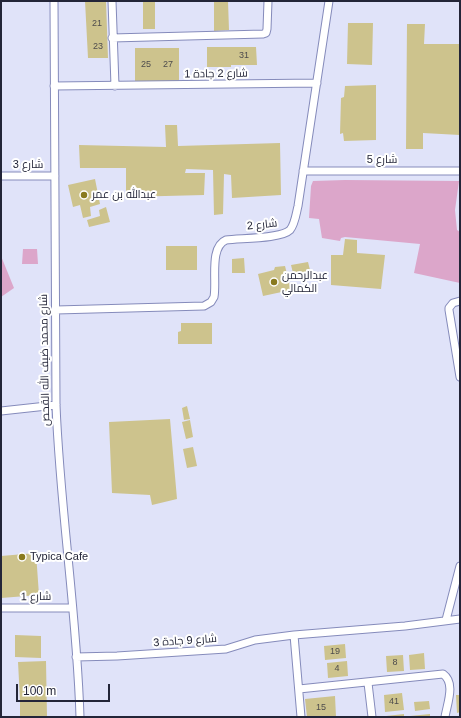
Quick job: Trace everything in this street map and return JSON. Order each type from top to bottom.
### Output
[{"type":"street","name":"شارع محمد ضيف الله القحص","points":[[54,1],[57,446],[72,608],[80,717]]},
{"type":"street","points":[[112,1],[112,38],[115,86]]},
{"type":"street","points":[[112,38],[263,34],[266,33],[267,28],[268,1]]},
{"type":"street","name":"شارع 2","points":[[56,310],[204,306],[211,302],[214,297],[216,253],[221,242],[226,240],[278,236],[287,232],[291,228],[294,223],[298,206],[304,171],[329,1]]},
{"type":"street","name":"شارع 2 جادة 1","points":[[54,86],[317,83]]},
{"type":"street","name":"شارع 5","points":[[304,171],[460,171]]},
{"type":"street","name":"شارع 3","points":[[1,176],[55,176]]},
{"type":"street","points":[[460,302],[453,303],[449,308],[460,377]]},
{"type":"street","points":[[1,411],[56,405]]},
{"type":"street","points":[[446,620],[460,566]]},
{"type":"street","name":"شارع 1","points":[[1,608],[72,608]]},
{"type":"street","name":"شارع 9 جادة 3","points":[[76,657],[226,649],[255,640],[294,635],[405,626],[460,619]]},
{"type":"street","points":[[294,635],[301,717]]},
{"type":"street","points":[[299,689],[443,674],[448,678],[450,685],[445,717]]},
{"type":"street","points":[[368,683],[372,717]]},
{"type":"shaded area","points":[[313,181],[459,181],[455,210],[457,230],[460,232],[460,283],[414,273],[420,244],[345,237],[341,238],[340,241],[322,238],[319,219],[309,218],[311,186]]},
{"type":"shaded area","points":[[23,249],[37,249],[38,264],[22,264]]},
{"type":"shaded area","points":[[1,256],[14,288],[1,297]]},
{"type":"building","points":[[85,1],[106,1],[108,58],[88,58]]},
{"type":"building","points":[[143,1],[155,1],[155,29],[143,29]]},
{"type":"building","points":[[214,1],[228,1],[229,30],[214,31]]},
{"type":"building","points":[[348,23],[373,23],[372,65],[347,64]]},
{"type":"building","points":[[407,24],[425,24],[424,44],[460,44],[460,135],[423,133],[423,149],[406,149]]},
{"type":"building","points":[[207,47],[256,47],[257,65],[207,67]]},
{"type":"building","points":[[135,48],[179,48],[179,81],[135,82]]},
{"type":"building","points":[[376,85],[376,140],[344,141],[343,133],[340,134],[341,98],[344,97],[345,86]]},
{"type":"building","points":[[165,125],[177,125],[178,146],[280,143],[281,195],[232,198],[231,175],[224,174],[223,214],[214,215],[213,170],[186,169],[185,173],[205,173],[204,195],[126,197],[126,168],[80,168],[79,145],[166,147]]},
{"type":"building","name":"عبدالله بن عمر","points":[[95,179],[100,204],[90,207],[91,216],[83,218],[80,205],[73,207],[68,185]]},
{"type":"building","points":[[106,207],[110,222],[89,227],[87,220],[100,216],[99,210]]},
{"type":"building","points":[[345,239],[357,240],[357,253],[385,255],[381,289],[331,285],[331,255],[343,255]]},
{"type":"building","points":[[166,246],[197,246],[197,270],[166,270]]},
{"type":"building","points":[[244,258],[245,273],[232,273],[232,259]]},
{"type":"building","points":[[308,262],[311,274],[294,277],[291,265]]},
{"type":"building","name":"عبدالرحمن الكمالي","points":[[285,266],[291,290],[263,296],[258,274],[274,270],[275,267]]},
{"type":"building","points":[[181,323],[212,323],[212,344],[178,344],[178,332],[181,331]]},
{"type":"building","points":[[187,406],[190,419],[184,420],[182,408]]},
{"type":"building","points":[[170,419],[177,499],[152,505],[150,495],[112,493],[109,422]]},
{"type":"building","points":[[190,420],[193,437],[186,439],[182,422]]},
{"type":"building","points":[[193,447],[197,466],[187,468],[183,449]]},
{"type":"building","points":[[36,553],[39,595],[1,598],[1,556]]},
{"type":"building","points":[[15,635],[41,636],[41,658],[15,657]]},
{"type":"building","points":[[345,644],[346,658],[325,660],[324,646]]},
{"type":"building","points":[[424,653],[425,669],[410,670],[409,655]]},
{"type":"building","points":[[403,655],[404,671],[387,672],[386,656]]},
{"type":"building","points":[[46,661],[47,717],[20,717],[18,662]]},
{"type":"building","points":[[347,661],[348,676],[328,678],[327,663]]},
{"type":"building","points":[[402,693],[404,710],[385,712],[384,695]]},
{"type":"building","points":[[456,695],[460,695],[460,712],[457,713]]},
{"type":"building","points":[[335,696],[336,717],[307,717],[305,699]]},
{"type":"building","points":[[429,701],[430,709],[415,711],[414,702]]},
{"type":"building","points":[[404,714],[404,717],[386,716]]},
{"type":"building","points":[[430,714],[430,717],[410,717],[410,716]]},
{"type":"place","name":"عبدالله بن عمر","points":[[84,195]]},
{"type":"place","name":"عبدالرحمن الكمالي","points":[[274,282]]},
{"type":"place","name":"Typica Cafe","points":[[22,557]]}]
